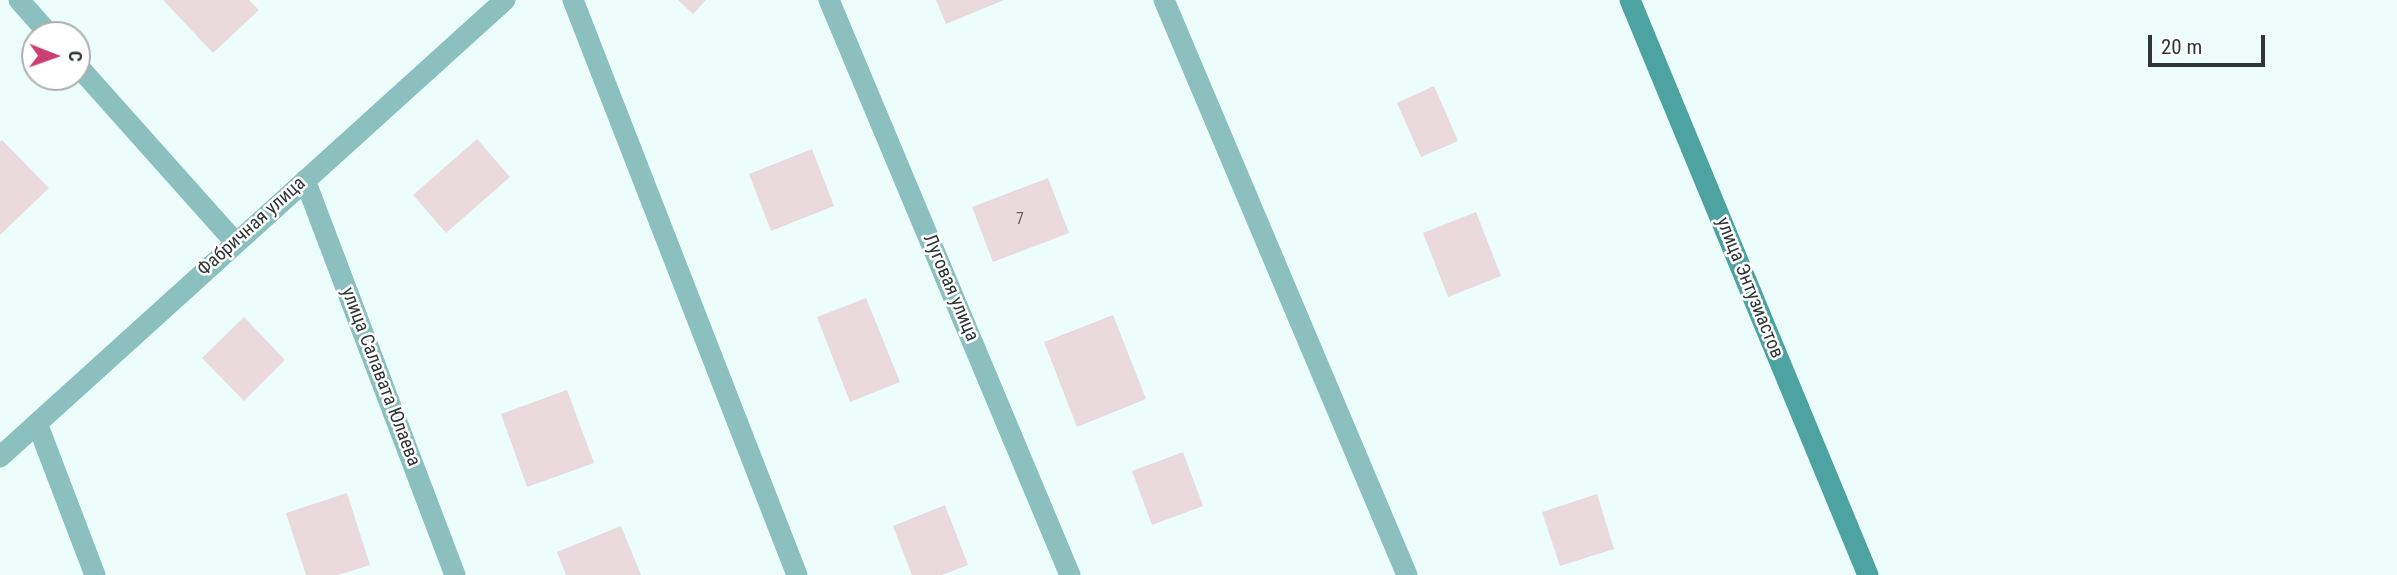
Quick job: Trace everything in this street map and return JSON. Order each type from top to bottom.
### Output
[{"type":"street","points":[[19,0],[38,21]]},
{"type":"street","name":"Фабричная улица","points":[[0,457],[505,0]]},
{"type":"street","points":[[573,0],[797,575]]},
{"type":"street","name":"Луговая улица","points":[[829,0],[1070,575]]},
{"type":"street","points":[[1164,0],[1407,575]]},
{"type":"street","name":"улица Энтузиастов","points":[[1630,0],[1867,575]]},
{"type":"street","points":[[91,81],[235,242]]},
{"type":"street","name":"улица Салавата Юлаева","points":[[305,180],[455,575]]},
{"type":"street","points":[[37,422],[95,575]]},
{"type":"building","points":[[163,0],[249,0],[259,10],[213,53]]},
{"type":"building","points":[[678,0],[706,0],[693,14]]},
{"type":"building","points":[[936,0],[1004,0],[946,24]]},
{"type":"building","points":[[1434,86],[1458,141],[1421,157],[1397,103]]},
{"type":"building","points":[[477,139],[510,177],[446,233],[413,195]]},
{"type":"building","points":[[2,140],[49,188],[0,235],[0,142]]},
{"type":"building","points":[[812,149],[834,206],[771,231],[749,174]]},
{"type":"building","points":[[1048,178],[1069,233],[993,262],[972,207]]},
{"type":"building","points":[[1476,212],[1501,276],[1448,297],[1423,233]]},
{"type":"building","points":[[866,298],[900,382],[850,402],[817,317]]},
{"type":"building","points":[[1113,315],[1146,399],[1077,427],[1044,342]]},
{"type":"building","points":[[244,317],[285,360],[244,401],[202,358]]},
{"type":"building","points":[[567,390],[594,463],[527,487],[501,414]]},
{"type":"building","points":[[1183,452],[1203,506],[1152,525],[1132,471]]},
{"type":"building","points":[[347,493],[370,565],[338,575],[306,575],[286,513]]},
{"type":"building","points":[[1597,494],[1614,549],[1560,566],[1542,512]]},
{"type":"building","points":[[945,505],[968,565],[942,575],[912,575],[893,526]]},
{"type":"building","points":[[621,526],[641,575],[566,575],[557,552]]}]
